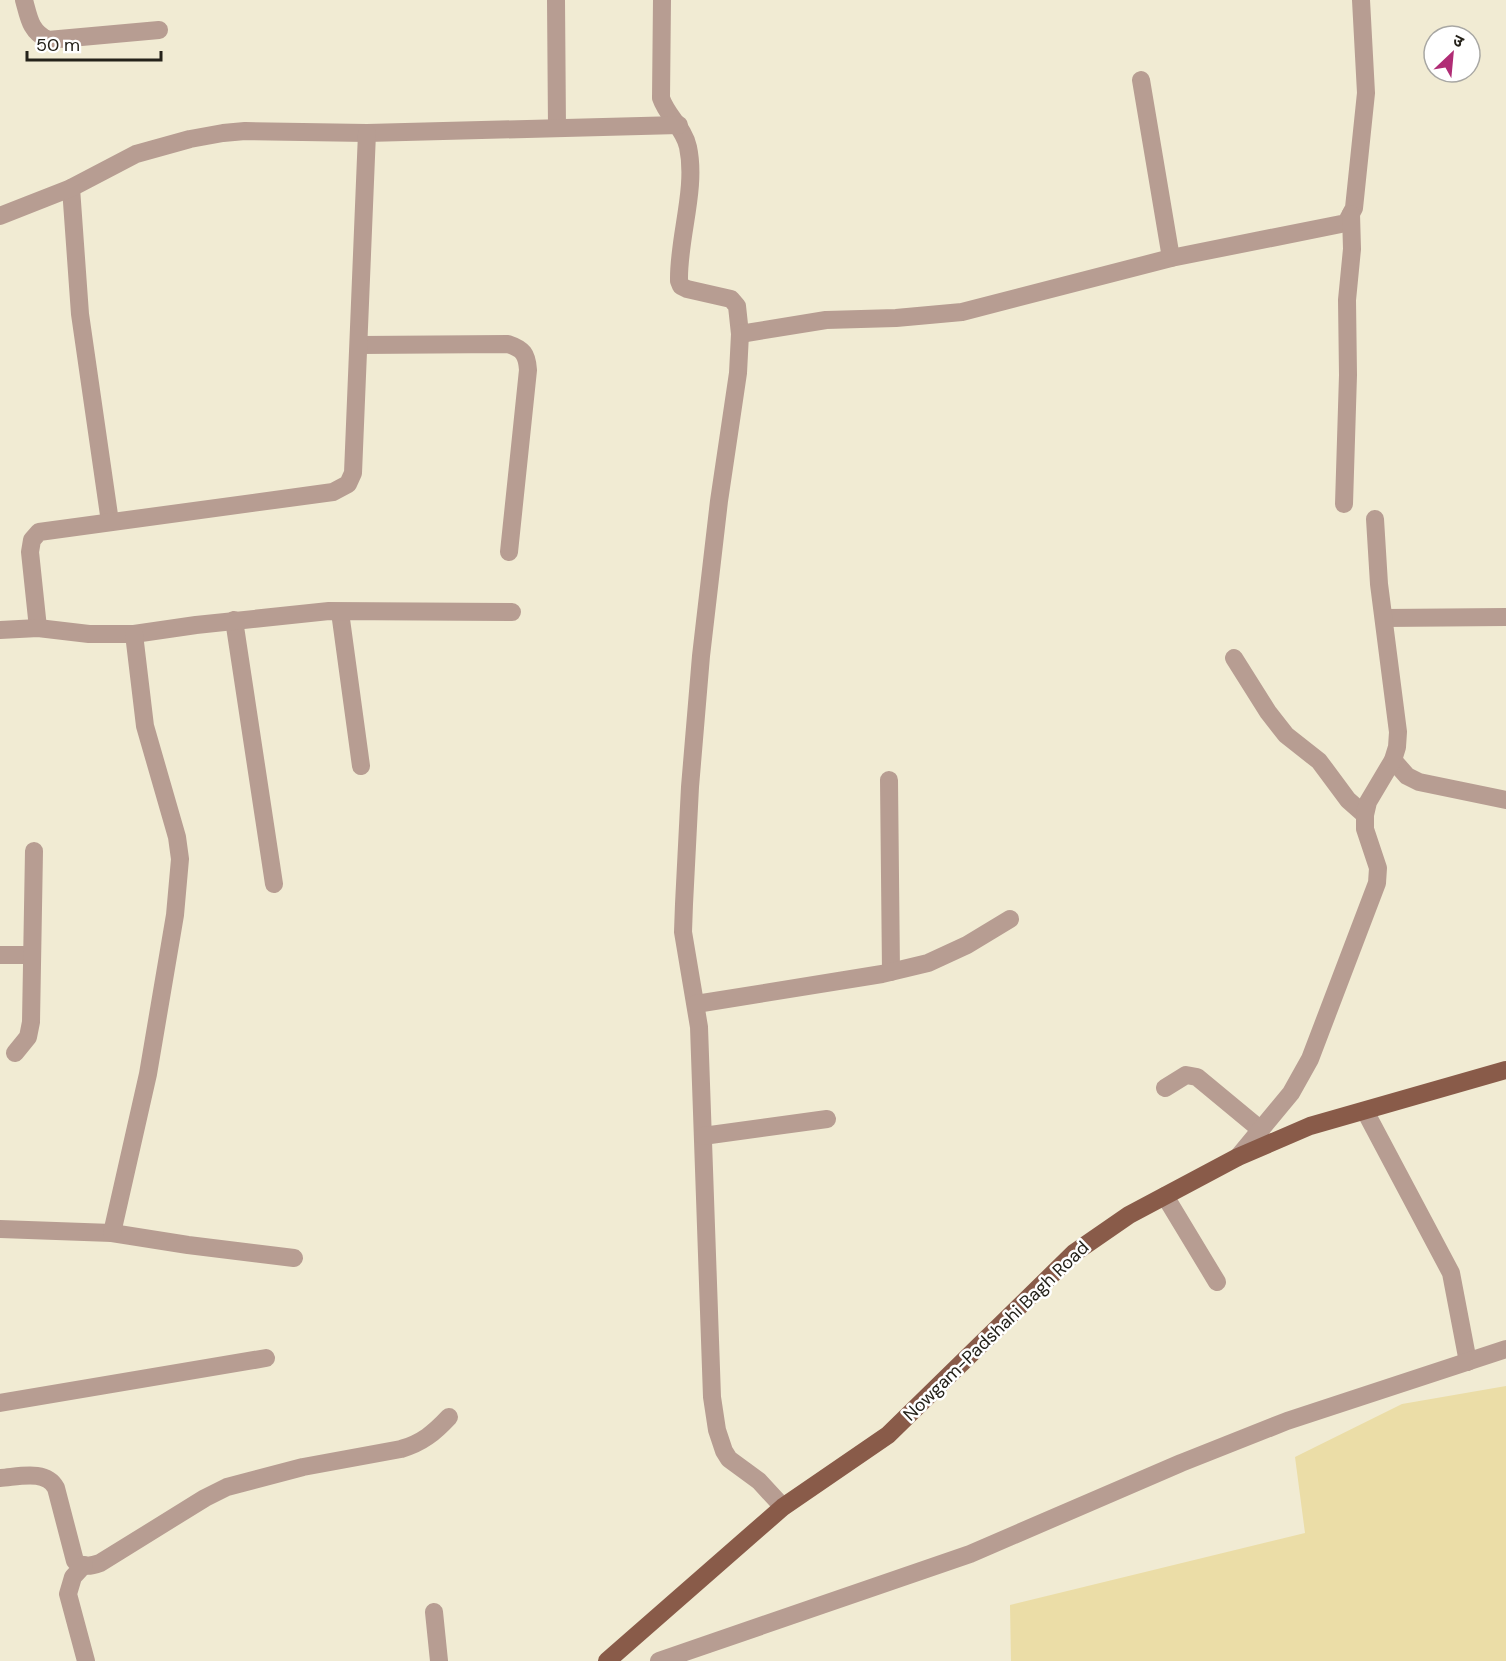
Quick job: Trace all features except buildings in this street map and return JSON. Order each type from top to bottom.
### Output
[{"type":"main road","name":"Nowgam-Padshahi Bagh Road","points":[[607,1661],[783,1507],[888,1434],[1074,1253],[1129,1215],[1238,1157],[1310,1126],[1506,1070]]},
{"type":"street","points":[[24,0],[34,30],[48,40],[159,30]]},
{"type":"street","points":[[556,0],[557,128]]},
{"type":"street","points":[[662,0],[661,98],[679,125],[688,146],[690,174],[679,281],[681,286],[687,290],[731,299],[737,306],[740,334],[738,373],[719,501],[701,656],[690,787],[683,932],[699,1027],[712,1397],[717,1430],[729,1459],[759,1481],[783,1507]]},
{"type":"street","points":[[740,334],[826,320],[896,318],[962,312],[1171,258],[1346,223],[1356,194],[1366,93],[1361,0]]},
{"type":"street","points":[[1141,80],[1171,258]]},
{"type":"street","points":[[0,216],[71,188],[136,154],[190,139],[245,131],[367,133],[679,125]]},
{"type":"street","points":[[38,628],[30,552],[32,540],[43,531],[333,492],[343,489],[352,479],[360,345],[367,133]]},
{"type":"street","points":[[71,188],[80,314],[110,522]]},
{"type":"street","points":[[1344,504],[1347,300],[1352,249],[1351,214]]},
{"type":"street","points":[[360,345],[508,344],[523,350],[527,357],[528,370],[509,552]]},
{"type":"street","points":[[1238,1157],[1291,1093],[1310,1059],[1377,883],[1378,868],[1365,829],[1365,815],[1368,802],[1393,760],[1397,747],[1398,719],[1384,618],[1375,519]]},
{"type":"street","points":[[0,630],[38,628],[89,634],[134,634],[234,620],[340,612],[512,612]]},
{"type":"street","points":[[340,612],[361,766]]},
{"type":"street","points":[[1384,618],[1506,617]]},
{"type":"street","points":[[234,620],[274,884]]},
{"type":"street","points":[[112,1233],[148,1074],[175,915],[180,859],[177,837],[145,726],[134,634]]},
{"type":"street","points":[[1234,658],[1268,712],[1286,735],[1319,761],[1348,800],[1365,815]]},
{"type":"street","points":[[1393,760],[1407,776],[1419,782],[1506,800]]},
{"type":"street","points":[[889,780],[891,972]]},
{"type":"street","points":[[15,1053],[25,1043],[30,1031],[34,851]]},
{"type":"street","points":[[696,1004],[891,972],[928,963],[967,945],[1010,919]]},
{"type":"street","points":[[0,955],[32,955]]},
{"type":"street","points":[[1165,1088],[1186,1075],[1197,1077],[1261,1130]]},
{"type":"street","points":[[1365,1111],[1451,1273],[1468,1362]]},
{"type":"street","points":[[703,1136],[827,1119]]},
{"type":"street","points":[[1165,1196],[1217,1282]]},
{"type":"street","points":[[0,1229],[112,1233],[294,1258]]},
{"type":"street","points":[[659,1661],[970,1554],[1181,1463],[1287,1421],[1506,1349]]},
{"type":"street","points":[[0,1403],[266,1358]]},
{"type":"street","points":[[0,1478],[34,1476],[46,1477],[52,1482],[56,1488],[75,1561],[84,1565],[100,1563],[205,1498],[227,1488],[303,1467],[417,1444],[430,1437],[449,1417]]},
{"type":"street","points":[[84,1565],[73,1577],[68,1594],[86,1661]]},
{"type":"street","points":[[434,1612],[439,1661]]},
{"type":"shaded area","points":[[1506,1386],[1506,1661],[1011,1661],[1010,1605],[1305,1533],[1295,1457],[1402,1404]]}]
